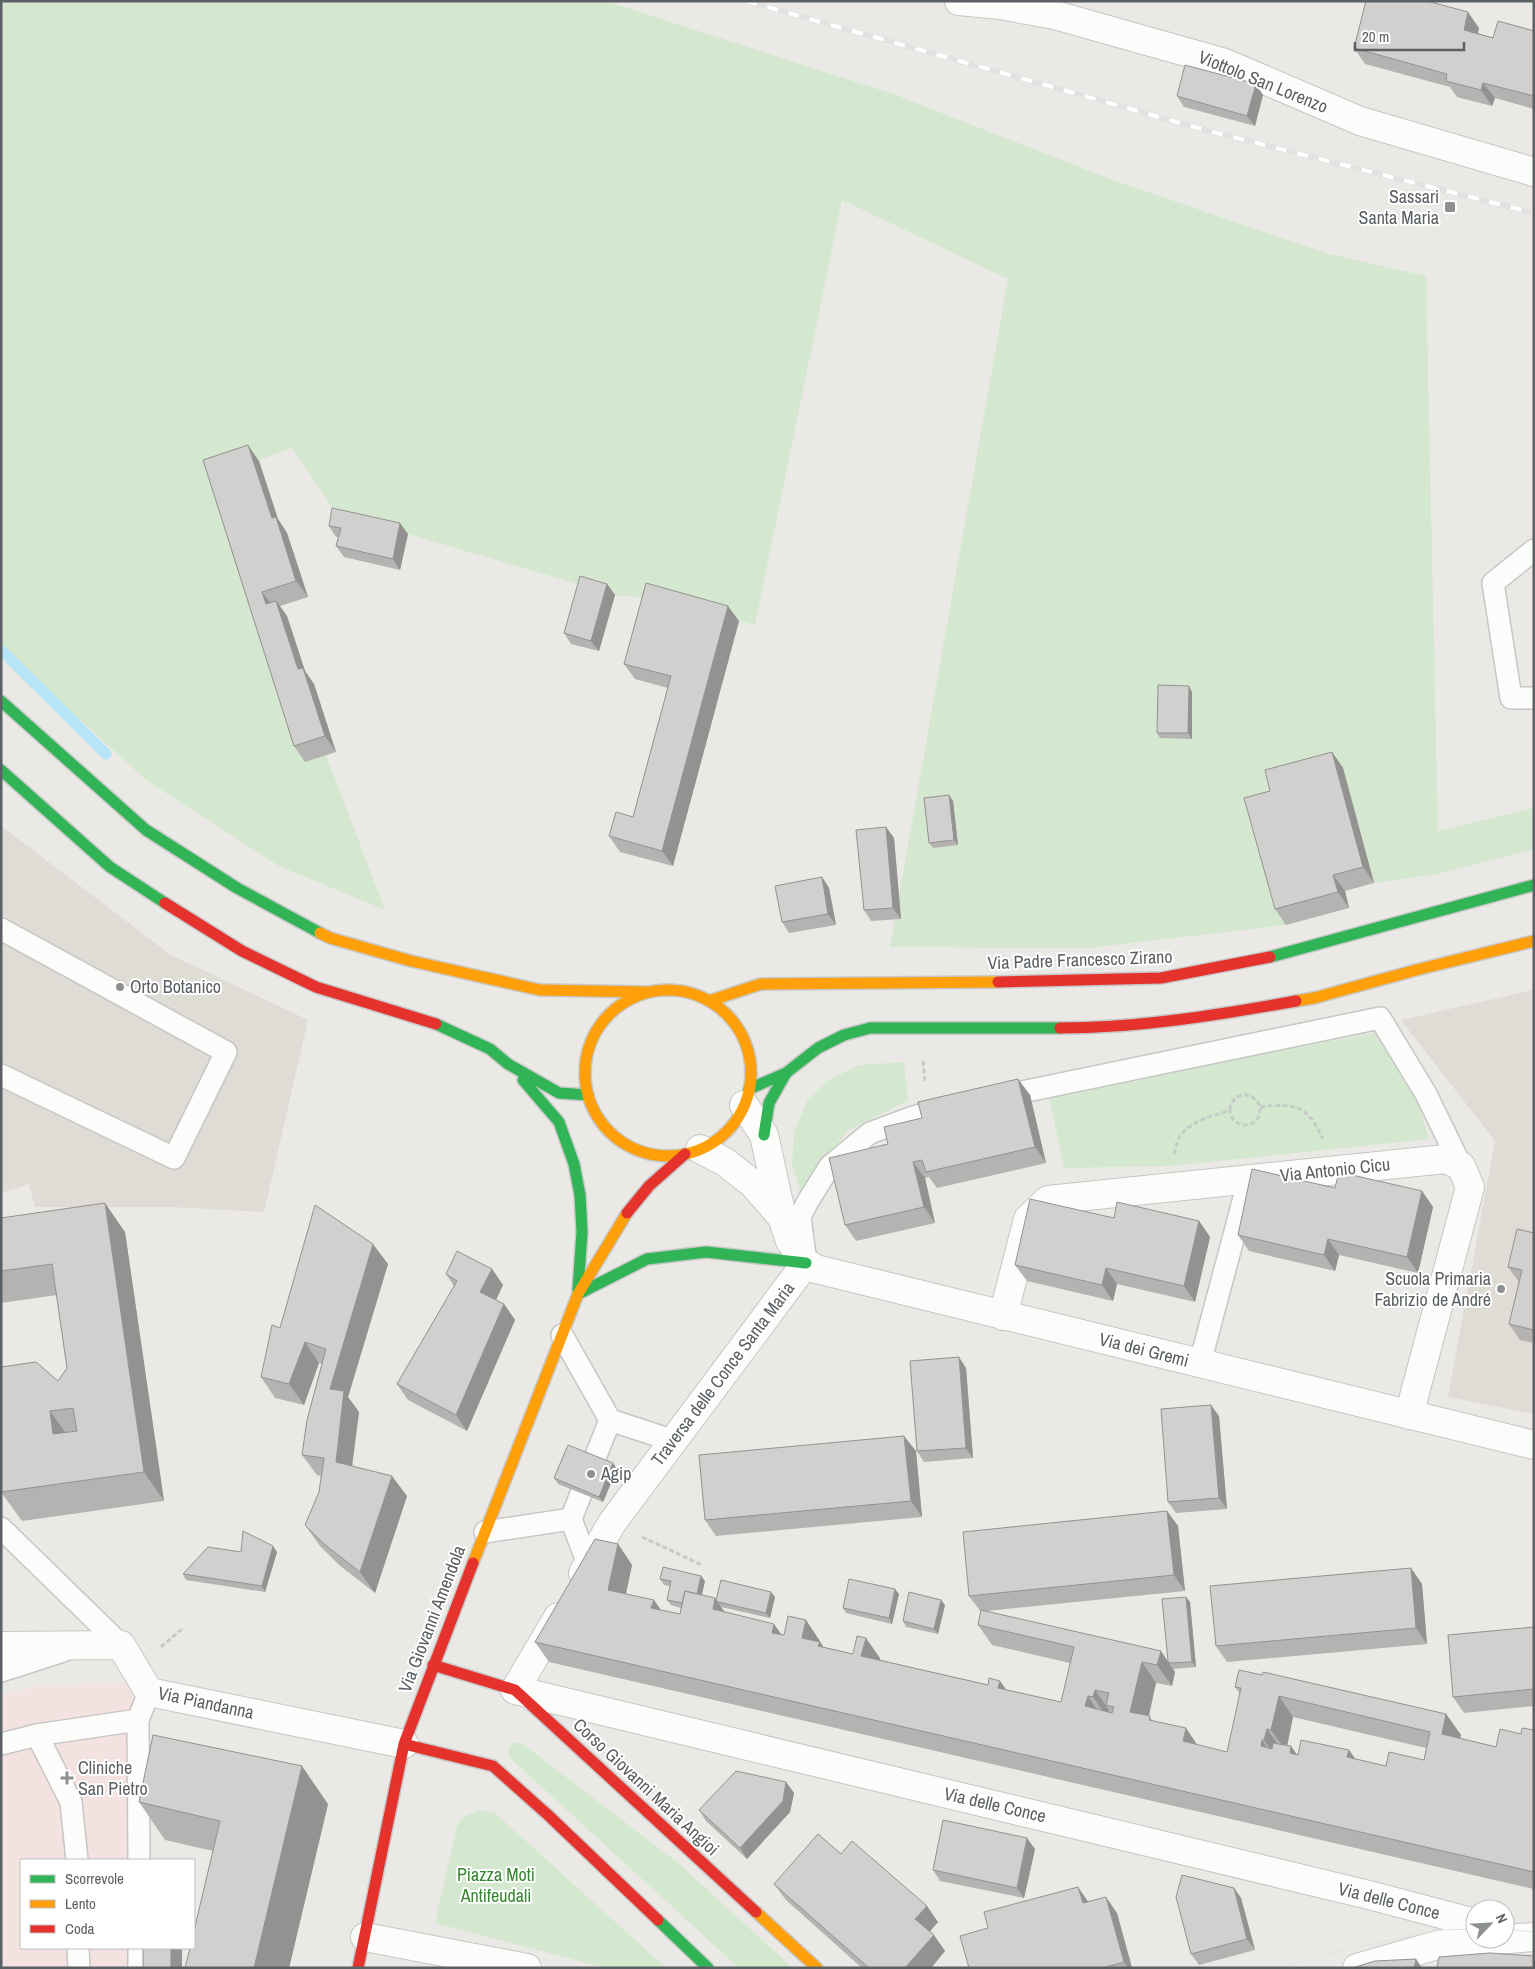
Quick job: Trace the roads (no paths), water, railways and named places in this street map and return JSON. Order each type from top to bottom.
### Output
[{"type":"main road","points":[[1,701],[146,830],[236,888],[330,938],[411,961],[540,990],[646,992],[678,990],[700,996],[709,1001],[730,1017],[744,1038],[750,1063],[747,1097],[727,1132],[714,1142],[693,1152],[658,1155],[632,1148],[609,1132],[594,1109],[588,1095],[585,1070],[589,1044],[603,1021],[622,1003],[646,992]]},
{"type":"main road","points":[[1,770],[110,867],[234,946],[316,987],[443,1026],[490,1049],[508,1064],[558,1093],[588,1095]]},
{"type":"main road","name":"Via Padre Francesco Zirano","points":[[709,1001],[761,984],[1078,981],[1161,978],[1272,957],[1534,885]]},
{"type":"main road","points":[[747,1097],[786,1073],[818,1048],[844,1035],[870,1028],[1097,1028],[1221,1014],[1314,998],[1534,941]]},
{"type":"main road","name":"Via Giovanni Amendola","points":[[508,1064],[559,1122],[574,1164],[580,1195],[582,1232],[578,1294]]},
{"type":"main road","points":[[764,1135],[770,1102],[786,1073]]},
{"type":"main road","points":[[587,1128],[594,1109]]},
{"type":"main road","points":[[574,1164],[581,1146]]},
{"type":"main road","name":"Via Giovanni Amendola","points":[[358,1968],[404,1744],[432,1665],[578,1294],[629,1210],[649,1186],[693,1152]]},
{"type":"main road","points":[[578,1294],[648,1259],[706,1252],[806,1263]]},
{"type":"main road","name":"Corso Giovanni Maria Angioi","points":[[432,1665],[515,1690],[817,1968]]},
{"type":"main road","points":[[404,1744],[494,1766],[708,1968]]},
{"type":"street","name":"Viottolo San Lorenzo","points":[[959,1],[1000,5],[1055,15],[1225,63],[1360,121],[1534,172]]},
{"type":"street","points":[[747,1097],[764,1135],[782,1217],[790,1241],[806,1263]]},
{"type":"street","points":[[693,1152],[725,1162],[753,1184],[782,1217]]},
{"type":"street","name":"Via Antonio Cicu","points":[[1003,1316],[1028,1219],[1048,1200],[1446,1159],[1461,1166]]},
{"type":"street","points":[[1409,1415],[1470,1186],[1461,1166]]},
{"type":"street","name":"Via dei Gremi","points":[[806,1263],[816,1269],[837,1275],[1534,1445]]},
{"type":"street","name":"Traversa delle Conce Santa Maria","points":[[515,1690],[612,1523],[806,1263]]},
{"type":"street","points":[[1,1646],[121,1645]]},
{"type":"street","name":"Via Piandanna","points":[[121,1645],[149,1692],[404,1744]]},
{"type":"street","name":"Via delle Conce","points":[[515,1690],[1369,1895],[1465,1920]]},
{"type":"street","points":[[1515,1933],[1534,1937]]},
{"type":"street","points":[[365,1937],[527,1968]]},
{"type":"street","points":[[1358,1968],[1439,1956],[1534,1937]]},
{"type":"lane","points":[[1534,550],[1493,583],[1511,698],[1534,698]]},
{"type":"lane","points":[[1,929],[226,1052],[174,1158],[1,1075]]},
{"type":"lane","points":[[806,1263],[800,1217],[830,1166],[870,1133],[928,1112],[1380,1018],[1426,1094],[1461,1166]]},
{"type":"lane","points":[[1200,1363],[1249,1179]]},
{"type":"lane","points":[[562,1335],[610,1420],[674,1441]]},
{"type":"lane","points":[[588,1564],[571,1519],[610,1420]]},
{"type":"lane","points":[[484,1532],[571,1519]]},
{"type":"lane","points":[[1,1528],[121,1645]]},
{"type":"lane","points":[[1,1671],[79,1645]]},
{"type":"lane","points":[[139,1859],[138,1720],[149,1692]]},
{"type":"lane","points":[[1,1744],[37,1735],[138,1720]]},
{"type":"lane","points":[[37,1735],[72,1802],[77,1859]]},
{"type":"lane","points":[[78,1949],[79,1968]]},
{"type":"lane","points":[[139,1949],[139,1968]]},
{"type":"waterway","points":[[1,650],[106,754]]},
{"type":"tram line","points":[[1277,1968],[1339,1951],[1440,1930],[1465,1929]]},
{"type":"tram line","points":[[1515,1930],[1534,1932]]},
{"type":"railway","points":[[746,1],[1209,131],[1534,213]]},
{"type":"place","name":"Sassari Santa Maria","points":[[1450,207]]},
{"type":"place","name":"Orto Botanico","points":[[120,987]]},
{"type":"place","name":"Scuola Primaria Fabrizio de André","points":[[1501,1289]]},
{"type":"place","name":"Agip","points":[[591,1474]]},
{"type":"place","name":"Cliniche San Pietro","points":[[67,1778]]},
{"type":"park label","name":"Piazza Moti Antifeudali","points":[[496,1885]]}]
